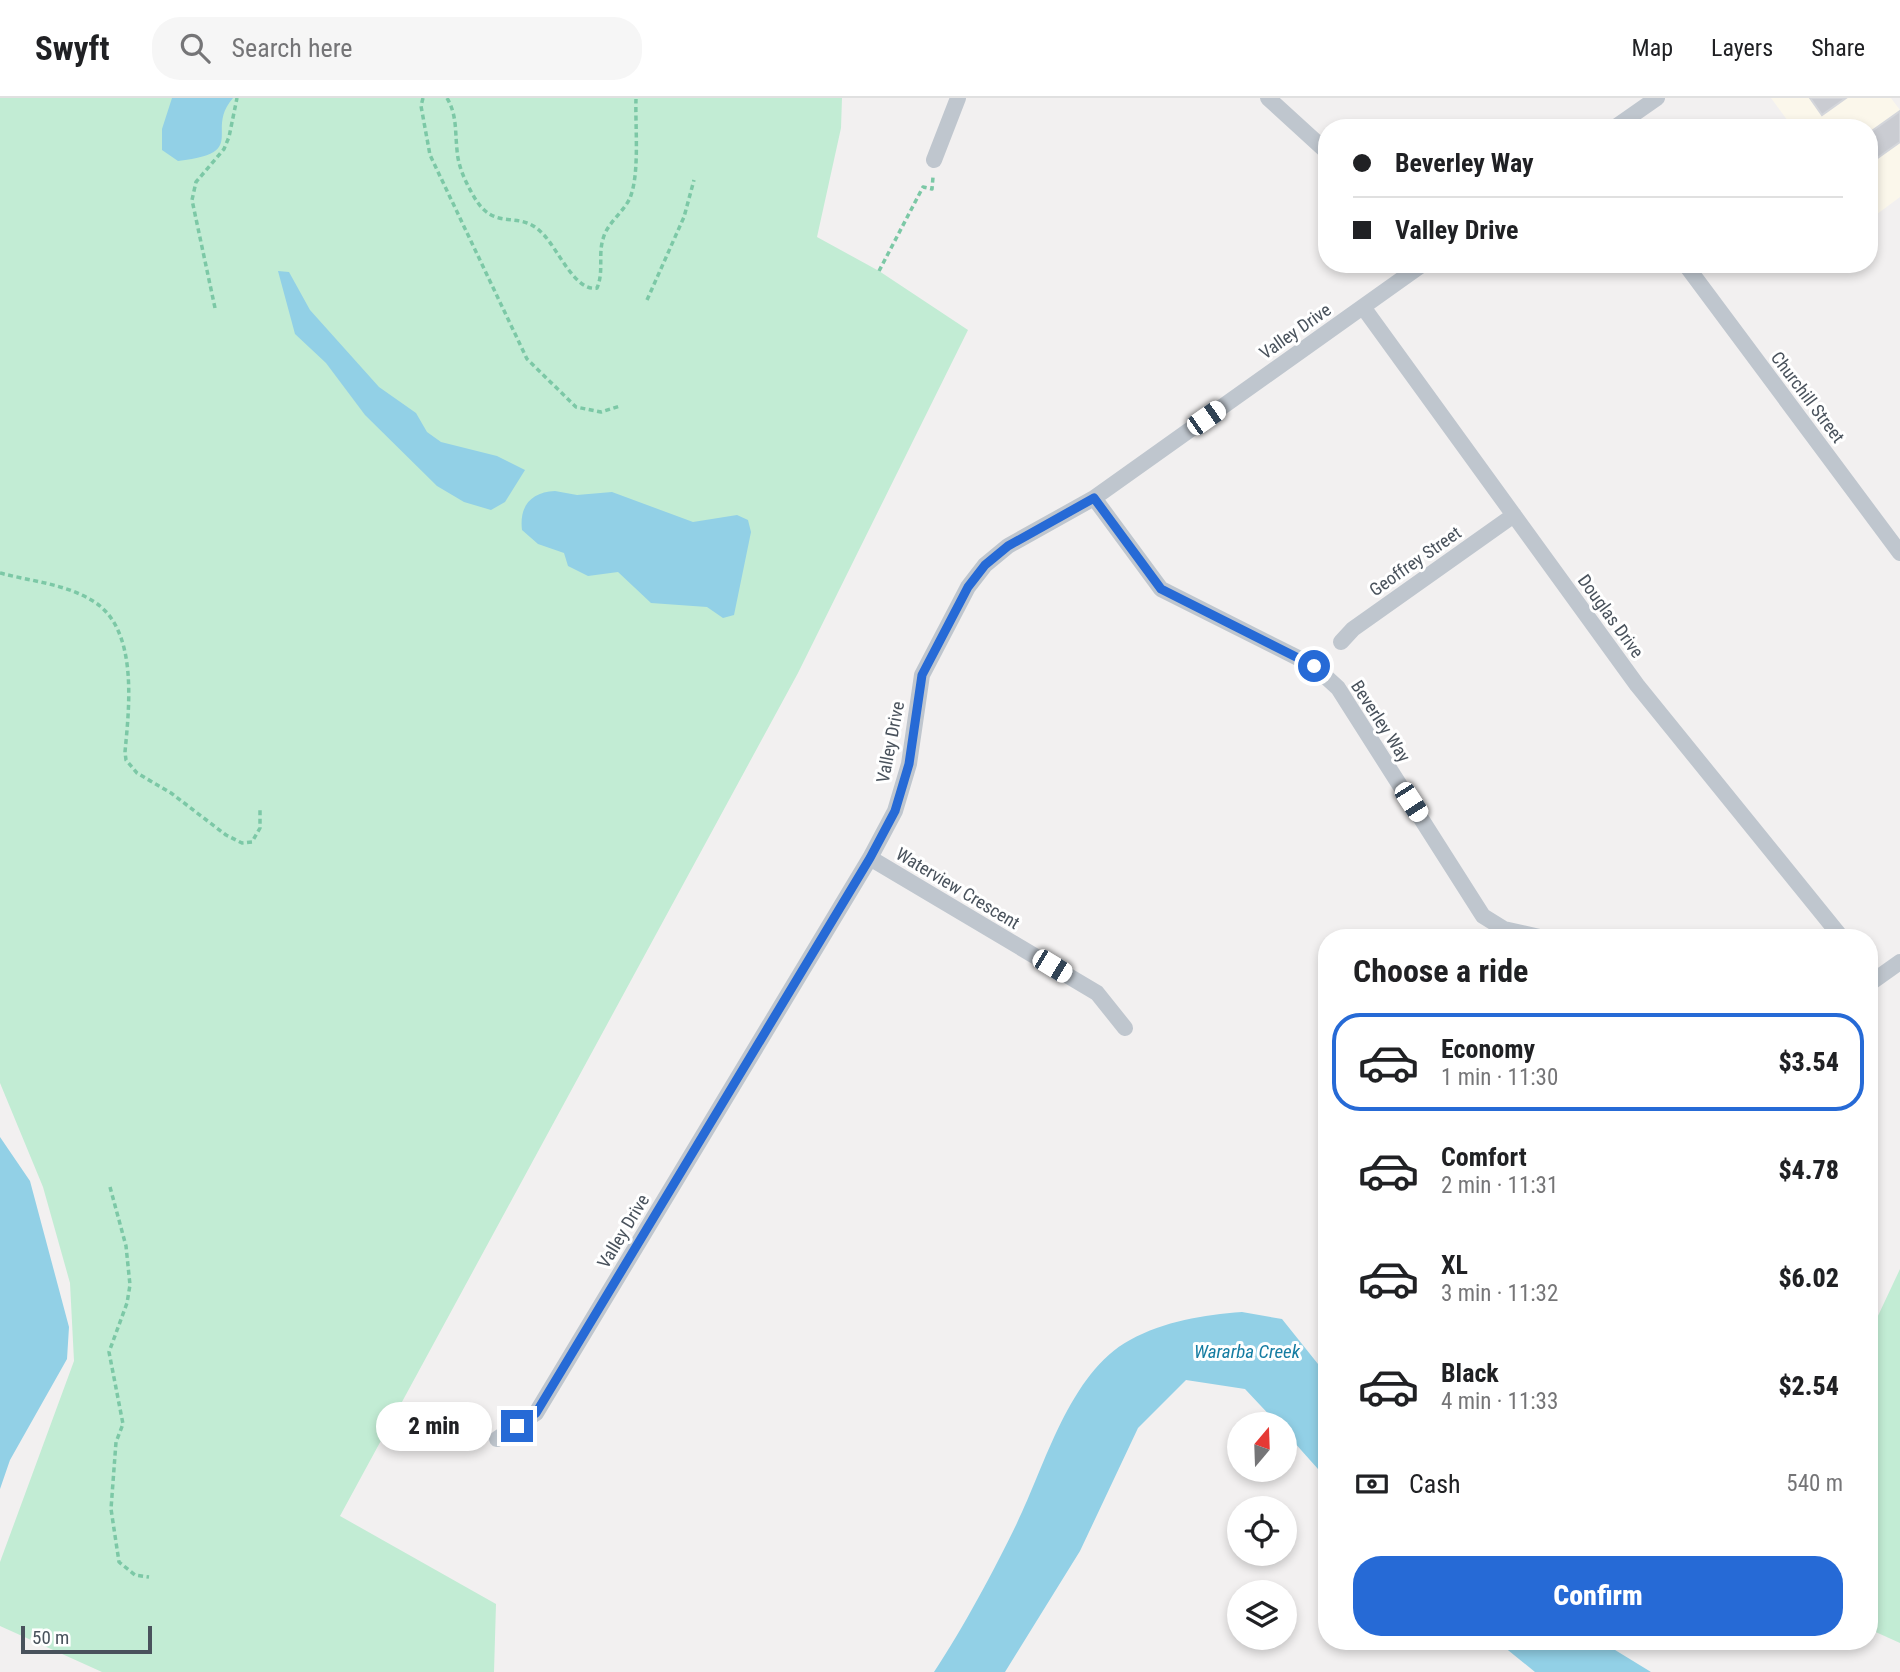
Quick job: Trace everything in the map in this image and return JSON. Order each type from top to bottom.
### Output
[{"type":"street","points":[[934,160],[958,98]]},
{"type":"street","points":[[1268,98],[1318,144]]},
{"type":"street","points":[[1627,119],[1657,98]]},
{"type":"street","name":"Valley Drive","points":[[498,1439],[536,1413],[870,858],[895,811],[909,764],[922,675],[968,587],[985,565],[1008,546],[1094,498],[1410,273]]},
{"type":"street","name":"Churchill Street","points":[[1692,273],[1900,553]]},
{"type":"street","name":"Douglas Drive","points":[[1363,307],[1637,685],[1835,929]]},
{"type":"street","name":"Beverley Way","points":[[1094,498],[1161,589],[1314,666],[1338,688],[1483,916],[1504,929]]},
{"type":"street","name":"Geoffrey Street","points":[[1341,642],[1353,629],[1514,515]]},
{"type":"street","name":"Waterview Crescent","points":[[870,858],[1097,993],[1125,1028]]},
{"type":"street","points":[[1878,974],[1900,962]]},
{"type":"path","points":[[215,308],[192,200],[196,182],[224,149],[237,98]]},
{"type":"path","points":[[423,98],[421,106],[430,155],[527,359],[576,407],[601,412],[620,406]]},
{"type":"path","points":[[447,98],[455,116],[459,163],[481,208],[497,220],[518,220],[533,226],[554,247],[577,283],[592,289],[597,288],[601,277],[601,249],[605,233],[627,204],[633,186],[636,99]]},
{"type":"path","points":[[878,271],[923,187],[932,189],[934,160]]},
{"type":"path","points":[[647,300],[684,217],[694,180]]},
{"type":"path","points":[[0,573],[79,593],[100,605],[108,615],[116,627],[127,664],[130,700],[125,752],[126,760],[137,773],[171,793],[226,835],[242,843],[252,842],[259,834],[260,808]]},
{"type":"path","points":[[110,1187],[126,1246],[130,1285],[127,1303],[109,1352],[123,1424],[116,1442],[111,1509],[119,1562],[135,1575],[149,1577]]},
{"type":"shaded area","points":[[1771,98],[1891,98],[1900,110],[1900,197],[1878,213],[1878,119],[1786,119]]},
{"type":"green space","points":[[0,98],[842,98],[841,128],[817,237],[879,271],[968,330],[798,673],[340,1516],[496,1604],[494,1672],[102,1672],[0,1626],[0,1562],[74,1361],[70,1283],[43,1187],[0,1083]]},
{"type":"green space","points":[[1900,1269],[1900,1643],[1878,1633],[1878,1316]]},
{"type":"water","points":[[172,98],[233,98],[222,121],[222,139],[213,152],[178,161],[162,150],[162,129]]},
{"type":"water","points":[[278,271],[289,272],[310,310],[379,387],[416,413],[427,432],[441,442],[497,456],[525,470],[505,502],[491,510],[464,502],[437,486],[365,415],[326,363],[295,334]]},
{"type":"water","points":[[555,491],[577,495],[612,492],[693,522],[737,515],[748,520],[751,532],[734,615],[723,618],[707,607],[651,603],[618,572],[588,576],[568,566],[564,553],[538,544],[522,530],[523,514],[529,502],[540,494]]},
{"type":"water","points":[[0,1137],[30,1181],[69,1327],[67,1359],[10,1460],[0,1489]]},
{"type":"water","name":"Wararba Creek","points":[[1242,1312],[1282,1319],[1318,1364],[1318,1469],[1297,1445],[1297,1412],[1267,1412],[1245,1389],[1186,1380],[1138,1428],[1080,1551],[1005,1672],[934,1672],[988,1579],[1017,1523],[1061,1422],[1091,1374],[1109,1355],[1130,1340],[1184,1320]]},
{"type":"water","points":[[1508,1650],[1615,1650],[1651,1672],[1535,1672]]},
{"type":"building","points":[[1810,98],[1846,98],[1822,115]]},
{"type":"building","points":[[1900,111],[1900,142],[1878,158],[1878,127]]},
{"type":"route","points":[[517,1426],[536,1413],[870,858],[895,811],[909,764],[922,675],[957,606],[985,565],[1008,546],[1094,498],[1161,589],[1314,666]]}]
